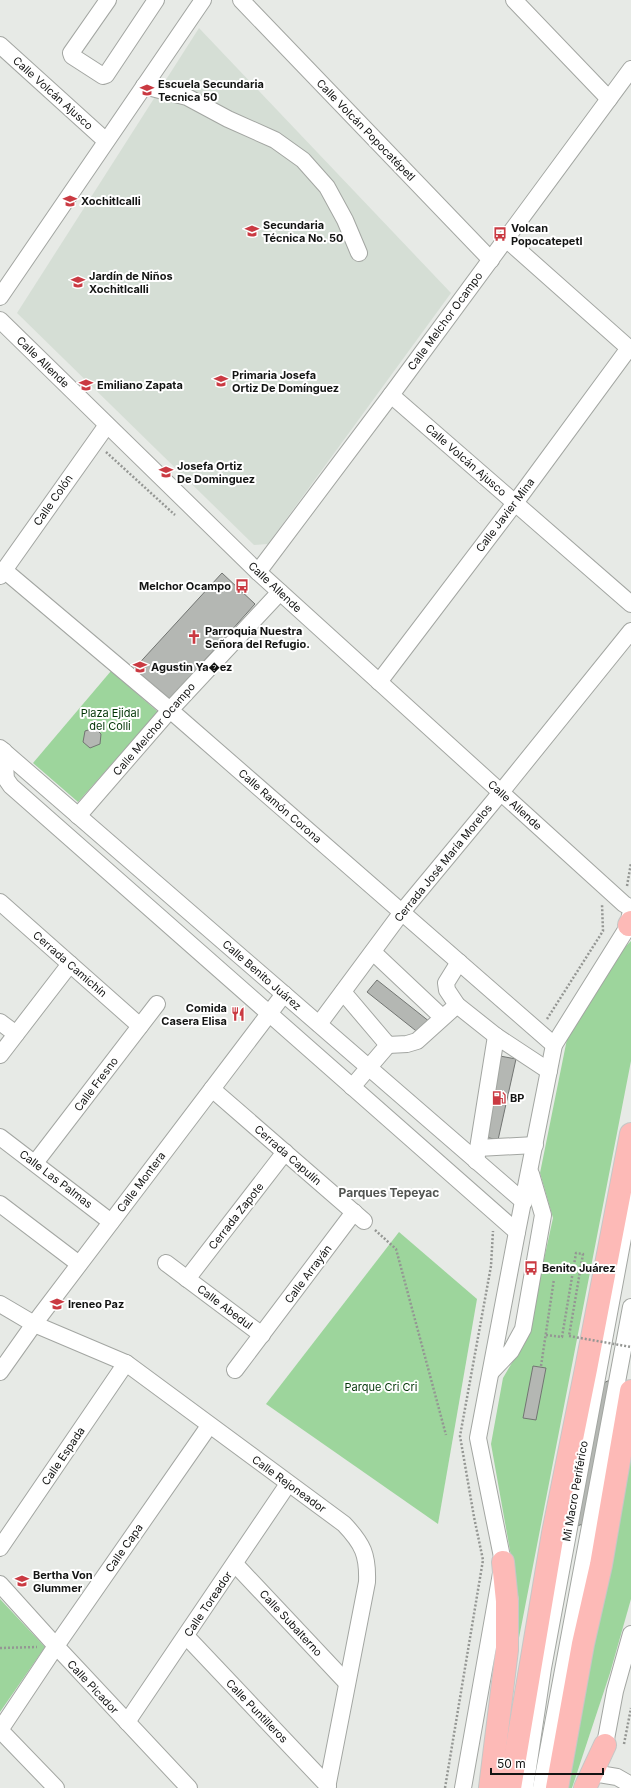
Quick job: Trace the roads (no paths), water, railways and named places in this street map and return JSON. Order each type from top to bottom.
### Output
[{"type":"highway","points":[[510,1788],[553,1533],[631,1134]]},
{"type":"highway","points":[[557,1788],[583,1644],[601,1565],[631,1391]]},
{"type":"highway","points":[[490,1788],[507,1650],[507,1601],[503,1562]]},
{"type":"highway","points":[[594,1783],[605,1745]]},
{"type":"street","points":[[108,0],[71,53],[72,56],[103,76],[106,75],[156,0]]},
{"type":"street","points":[[0,297],[203,0]]},
{"type":"street","name":"Calle Volcán Popocatépetl","points":[[241,0],[491,260]]},
{"type":"street","points":[[514,0],[609,99]]},
{"type":"street","name":"Calle Volcán Ajusco","points":[[1,47],[106,141]]},
{"type":"street","name":"Calle Melchor Ocampo","points":[[258,572],[391,395],[631,69]]},
{"type":"street","points":[[144,86],[187,97],[228,119],[275,140],[303,160],[328,187],[346,220],[359,253]]},
{"type":"street","points":[[506,239],[630,349]]},
{"type":"street","name":"Calle Allende","points":[[0,320],[258,572],[624,904],[630,917]]},
{"type":"street","name":"Calle Javier Mina","points":[[379,682],[630,349]]},
{"type":"street","name":"Calle Volcán Ajusco","points":[[391,395],[631,604]]},
{"type":"street","name":"Calle Colón","points":[[2,573],[107,425]]},
{"type":"street","name":"Calle Ramón Corona","points":[[2,573],[75,629],[170,710],[554,1045]]},
{"type":"street","name":"Calle Melchor Ocampo","points":[[78,816],[170,710],[280,592]]},
{"type":"street","name":"Cerrada José María Morelos","points":[[319,1024],[402,912],[631,631]]},
{"type":"street","points":[[2,750],[6,779],[11,786],[517,1232]]},
{"type":"street","name":"Calle Benito Juárez","points":[[2,750],[369,1068],[477,1155],[524,1202]]},
{"type":"street","name":"Cerrada Camichín","points":[[0,902],[140,1026]]},
{"type":"street","points":[[463,1788],[503,1562],[478,1438],[517,1232],[554,1045],[630,917]]},
{"type":"street","points":[[373,952],[442,1016]]},
{"type":"street","points":[[460,962],[449,975],[446,982],[447,990],[457,1005],[496,1036],[549,1070]]},
{"type":"street","points":[[0,1055],[70,964]]},
{"type":"street","points":[[343,992],[388,1045]]},
{"type":"street","name":"Calle Montera","points":[[0,1372],[79,1264],[284,994]]},
{"type":"street","name":"Calle Fresno","points":[[35,1164],[157,1004]]},
{"type":"street","points":[[352,1087],[388,1045],[407,1044],[417,1041],[442,1016],[457,1005]]},
{"type":"street","points":[[0,1022],[16,1034]]},
{"type":"street","points":[[496,1036],[477,1155],[535,1145]]},
{"type":"street","name":"Cerrada Capulín","points":[[212,1089],[359,1217]]},
{"type":"street","name":"Calle Las Palmas","points":[[0,1137],[112,1222]]},
{"type":"street","name":"Cerrada Zapote","points":[[187,1279],[285,1152]]},
{"type":"street","points":[[491,1372],[511,1351],[523,1329],[543,1215],[530,1170]]},
{"type":"street","name":"Mi Macro Periférico","points":[[525,1788],[543,1668],[631,1195]]},
{"type":"street","points":[[0,1204],[79,1264]]},
{"type":"street","name":"Calle Arrayán","points":[[235,1370],[359,1217]]},
{"type":"street","name":"Calle Abedul","points":[[166,1263],[262,1335]]},
{"type":"street","name":"Calle Rejoneador","points":[[0,1304],[34,1324],[126,1363],[209,1426],[344,1524],[364,1548],[368,1566],[367,1582],[328,1787]]},
{"type":"street","name":"Mi Macro Periférico","points":[[540,1788],[631,1307]]},
{"type":"street","name":"Calle Espada","points":[[0,1548],[126,1363]]},
{"type":"street","name":"Calle Capa","points":[[0,1730],[56,1646],[209,1426]]},
{"type":"street","name":"Calle Toreador","points":[[127,1722],[288,1484]]},
{"type":"street","name":"Calle Subalterno","points":[[235,1564],[347,1682]]},
{"type":"street","name":"Calle Picador","points":[[0,1584],[189,1788]]},
{"type":"street","points":[[605,1745],[616,1690],[631,1634]]},
{"type":"street","name":"Calle Puntilleros","points":[[186,1636],[328,1787]]},
{"type":"street","points":[[0,1730],[56,1788]]},
{"type":"street","points":[[594,1783],[618,1777],[631,1785]]},
{"type":"place","name":"Escuela Secundaria Tecnica 50","points":[[147,90]]},
{"type":"place","name":"Xochitlcalli","points":[[70,201]]},
{"type":"place","name":"Secundaria Técnica No. 50","points":[[252,231]]},
{"type":"place","name":"Volcan Popocatepetl","points":[[500,234]]},
{"type":"place","name":"Jardín de Niños Xochitlcalli","points":[[78,282]]},
{"type":"place","name":"Primaria Josefa Ortiz De Domínguez","points":[[221,381]]},
{"type":"place","name":"Emiliano Zapata","points":[[86,385]]},
{"type":"place","name":"Josefa Ortiz De Dominguez","points":[[166,472]]},
{"type":"place","name":"Melchor Ocampo","points":[[242,586]]},
{"type":"place","name":"Parroquia Nuestra Señora del Refugio.","points":[[194,637]]},
{"type":"place","name":"Agustin Ya�ez","points":[[140,667]]},
{"type":"place","name":"Comida Casera Elisa","points":[[238,1014]]},
{"type":"place","name":"BP","points":[[499,1098]]},
{"type":"place","name":"Benito Juárez","points":[[531,1268]]},
{"type":"place","name":"Ireneo Paz","points":[[57,1304]]},
{"type":"place","name":"Bertha Von Glummer","points":[[22,1581]]},
{"type":"district","name":"Parques Tepeyac","points":[[389,1192]]},
{"type":"park label","name":"Plaza Ejidal del Colli","points":[[110,719]]},
{"type":"park label","name":"Parque Cri Cri","points":[[381,1387]]}]
